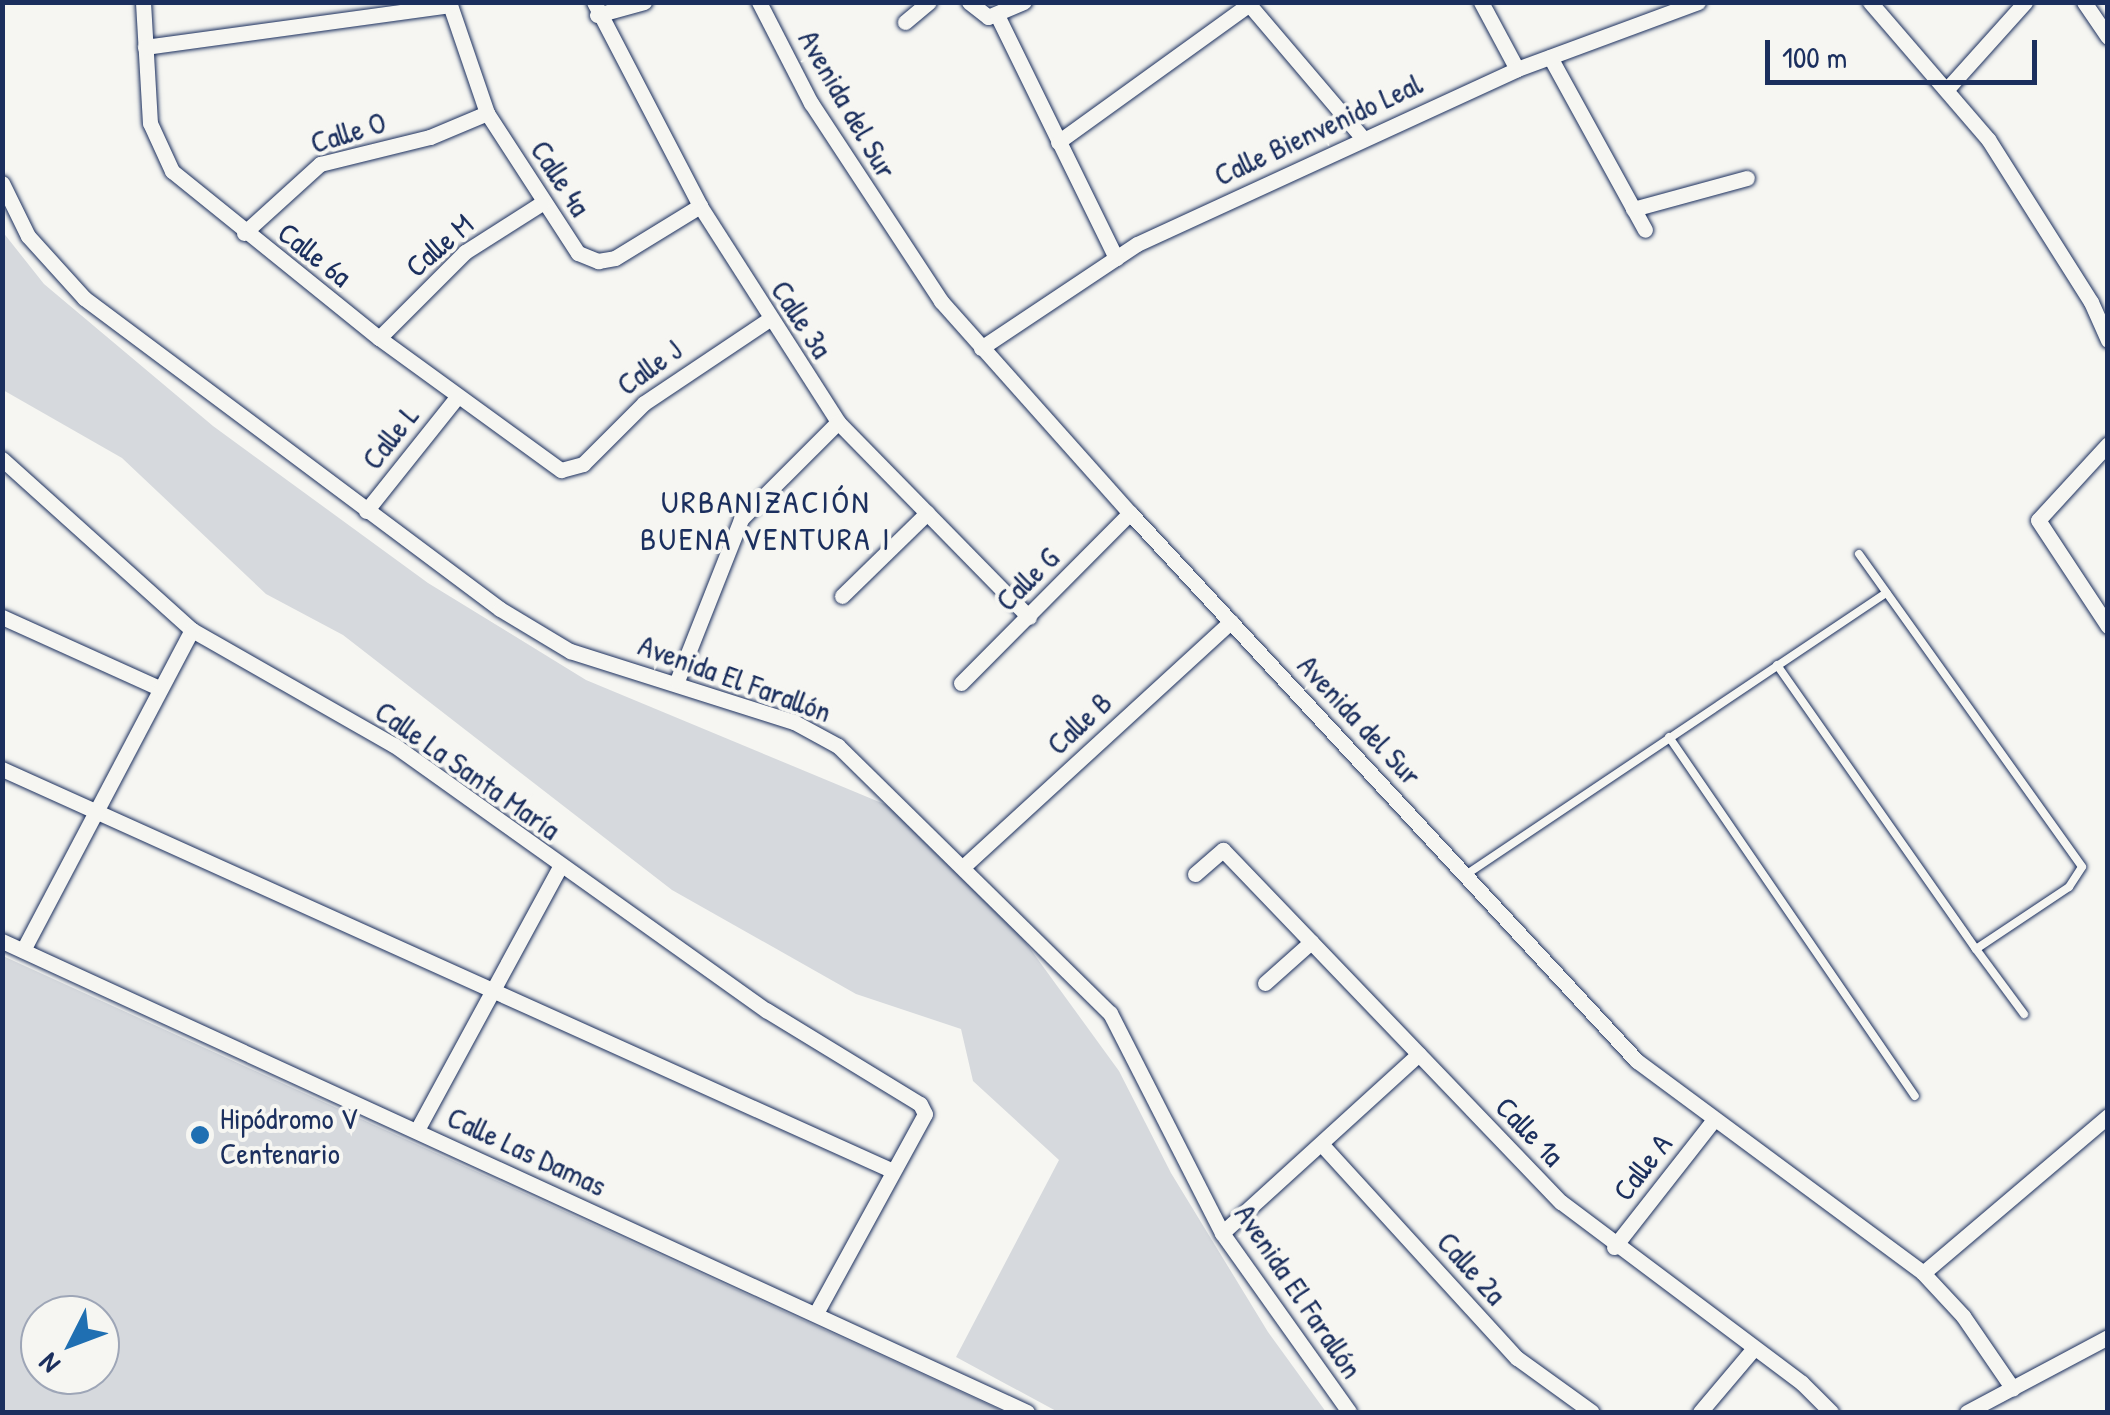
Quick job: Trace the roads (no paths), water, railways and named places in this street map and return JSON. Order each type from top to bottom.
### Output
[{"type":"street","name":"Calle 6a","points":[[143,2],[150,123],[158,149],[172,171],[244,234],[457,397],[562,470],[572,470]]},
{"type":"street","points":[[596,9],[644,2]]},
{"type":"street","name":"Avenida del Sur","points":[[759,2],[885,222],[982,348],[1130,513],[1637,1061],[1712,1122],[1923,1273],[1964,1316],[2013,1389]]},
{"type":"street","points":[[905,22],[930,2]]},
{"type":"street","points":[[968,2],[988,17],[1024,2]]},
{"type":"street","points":[[1481,2],[1516,70]]},
{"type":"street","name":"Calle Bienvenido Leal","points":[[982,348],[1116,258],[1362,136],[1516,70],[1698,2]]},
{"type":"street","points":[[1870,2],[1988,140],[2091,302],[2108,340]]},
{"type":"street","points":[[1948,89],[2025,2]]},
{"type":"street","points":[[2084,2],[2108,38]]},
{"type":"street","points":[[145,47],[450,4]]},
{"type":"street","name":"Calle 4a","points":[[450,4],[487,113],[578,253],[598,262],[700,206]]},
{"type":"street","points":[[1058,142],[1248,4],[1362,136]]},
{"type":"street","name":"Calle 3a","points":[[596,9],[700,206],[768,320],[838,422],[1030,617]]},
{"type":"street","points":[[997,15],[1116,258]]},
{"type":"street","points":[[1550,57],[1645,230]]},
{"type":"street","name":"Calle O","points":[[244,234],[320,164],[430,137],[487,113]]},
{"type":"street","points":[[1633,208],[1746,178]]},
{"type":"street","name":"Avenida El Farallón","points":[[2,183],[28,236],[84,298],[366,511],[555,644],[818,732],[964,866],[1110,1014],[1222,1233],[1349,1412]]},
{"type":"street","name":"Calle M","points":[[379,338],[465,252],[542,203]]},
{"type":"street","name":"Calle J","points":[[572,470],[644,402],[768,320]]},
{"type":"street","name":"Calle L","points":[[366,511],[457,397]]},
{"type":"street","points":[[677,682],[741,520],[838,422]]},
{"type":"street","points":[[2108,444],[2038,520],[2108,626]]},
{"type":"street","name":"Calle La Santa María","points":[[2,459],[192,630],[394,745],[560,869],[766,1010],[920,1104],[925,1114],[893,1171]]},
{"type":"street","points":[[842,596],[927,513]]},
{"type":"street","name":"Calle G","points":[[961,683],[1130,513]]},
{"type":"street","points":[[2,617],[156,687]]},
{"type":"street","name":"Calle B","points":[[964,866],[1230,621]]},
{"type":"street","points":[[23,950],[93,812],[150,718],[156,687],[192,630]]},
{"type":"street","points":[[2,768],[893,1171],[816,1313]]},
{"type":"street","name":"Calle 1a","points":[[1194,874],[1223,850],[1561,1202],[1614,1246],[1754,1348],[1830,1412]]},
{"type":"street","points":[[417,1130],[560,869]]},
{"type":"street","name":"Calle Las Damas","points":[[2,941],[1027,1412]]},
{"type":"street","points":[[1265,983],[1311,942]]},
{"type":"street","points":[[1222,1233],[1324,1147],[1420,1054]]},
{"type":"street","points":[[1923,1273],[2108,1116]]},
{"type":"street","name":"Calle A","points":[[1614,1246],[1712,1122]]},
{"type":"street","name":"Calle 2a","points":[[1324,1147],[1517,1358],[1592,1412]]},
{"type":"street","points":[[1967,1412],[2108,1337]]},
{"type":"street","points":[[1700,1412],[1754,1348]]},
{"type":"lane","points":[[1859,554],[2082,867],[2069,887],[1976,950]]},
{"type":"lane","points":[[1467,874],[1886,593]]},
{"type":"lane","points":[[1777,666],[2024,1014]]},
{"type":"lane","points":[[1668,737],[1915,1096]]},
{"type":"place","name":"Hipódromo V Centenario","points":[[200,1135]]},
{"type":"district","name":"URBANIZACIÓN BUENA VENTURA I","points":[[766,522]]}]
